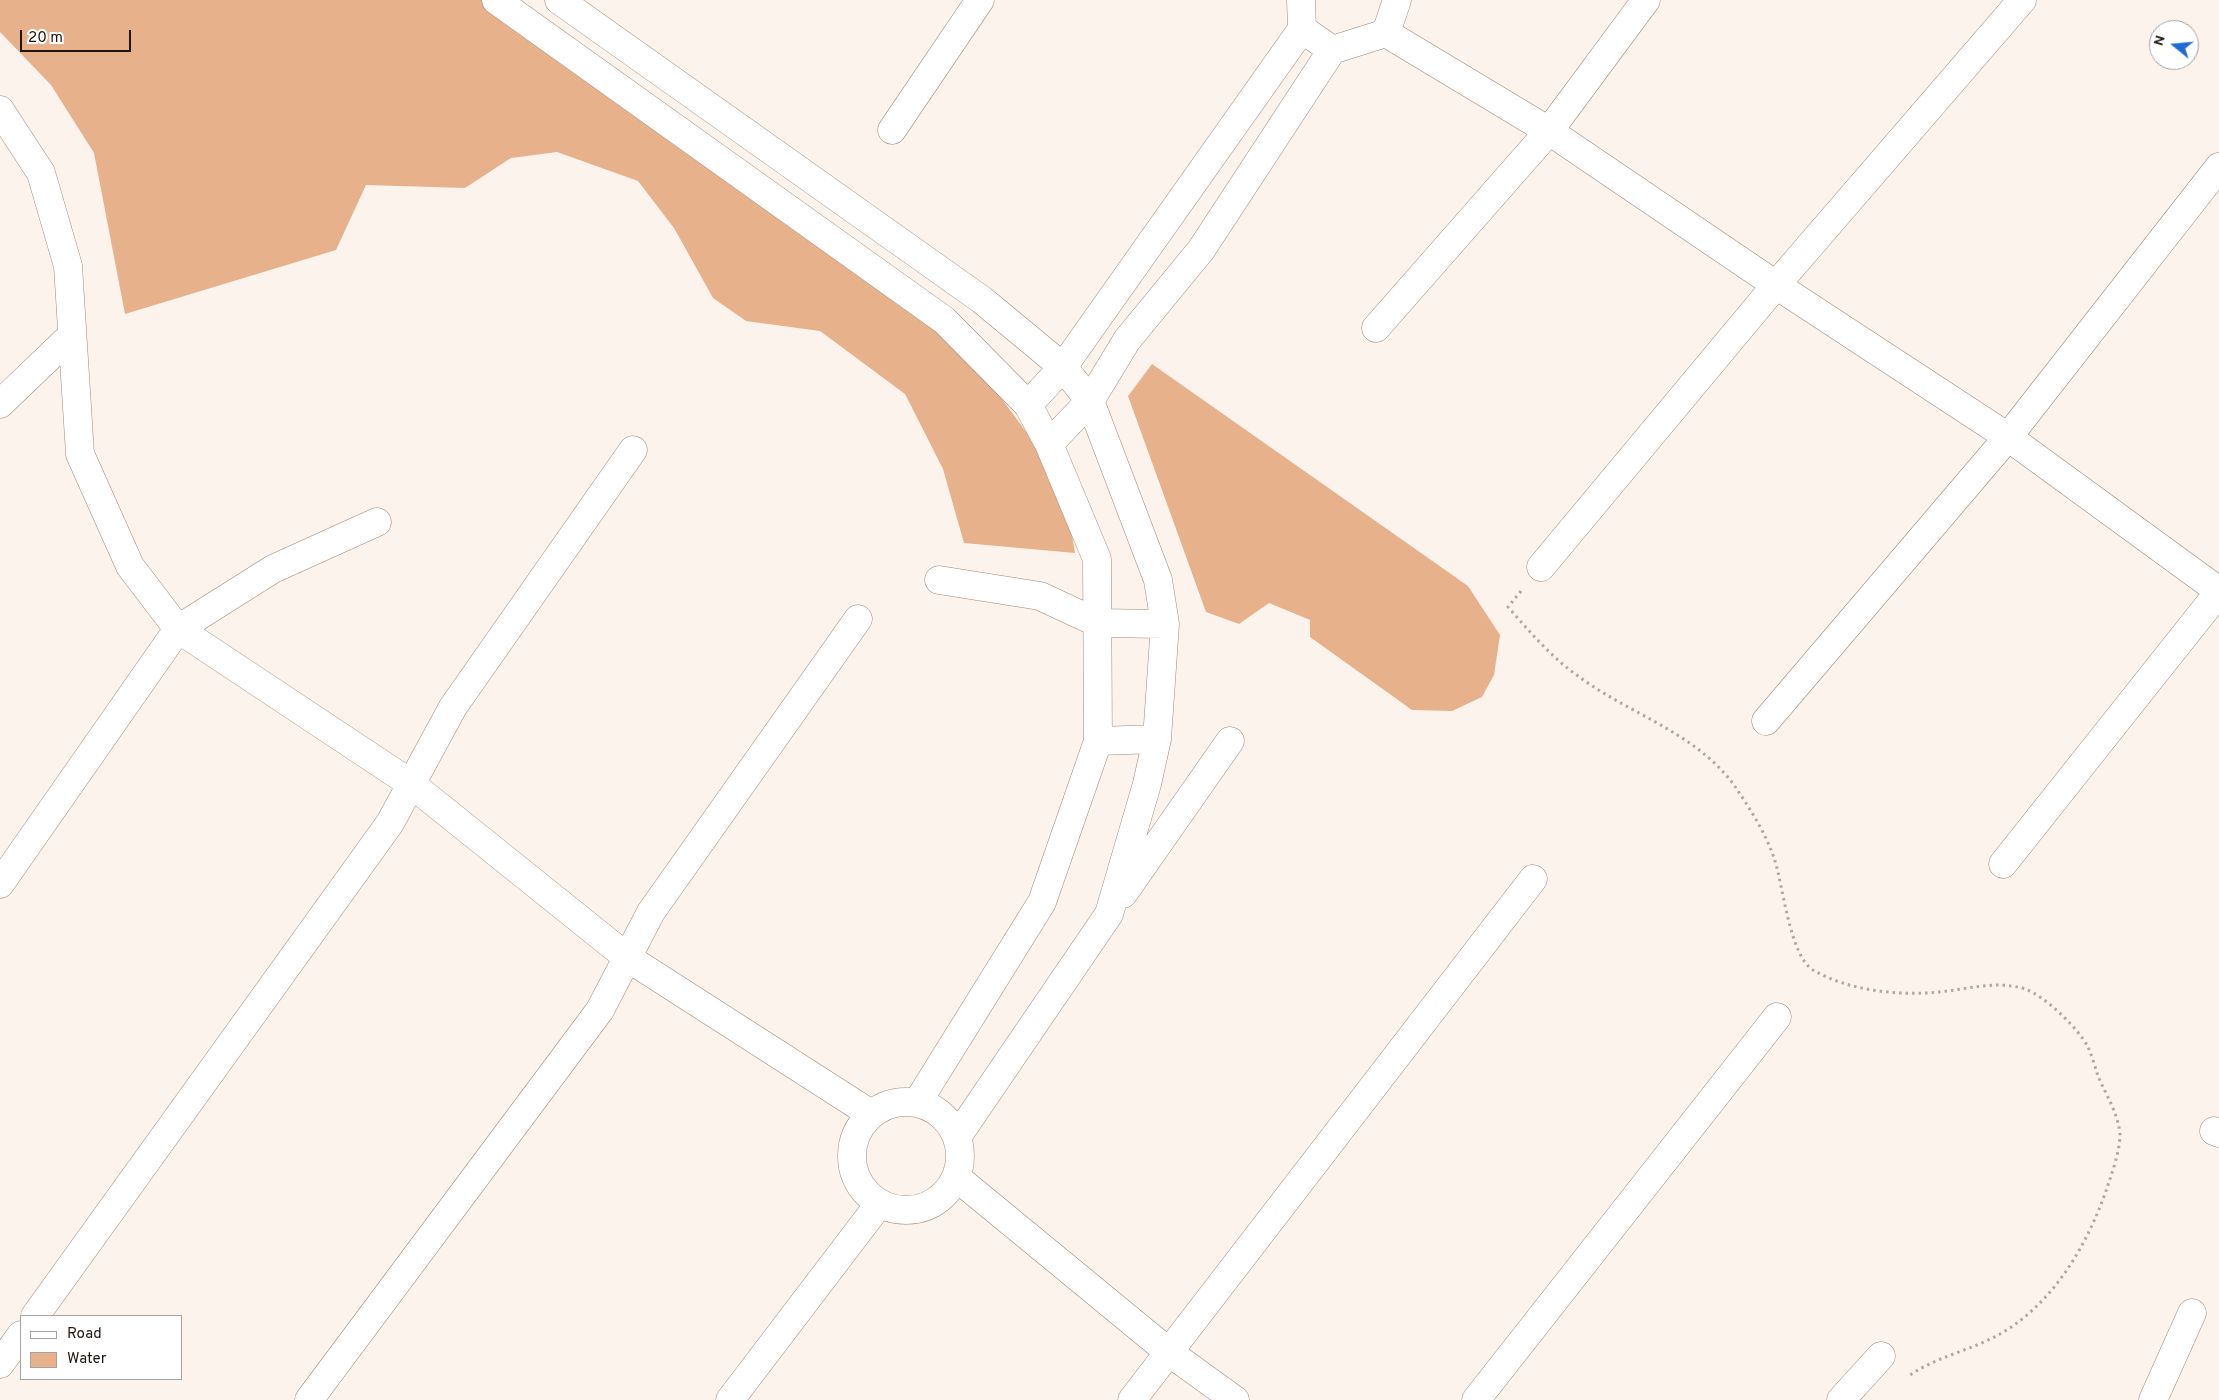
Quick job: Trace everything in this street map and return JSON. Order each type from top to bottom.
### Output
[{"type":"street","points":[[496,0],[944,320],[1028,405],[1050,444],[1097,560],[1098,741],[1042,902],[917,1103]]},
{"type":"street","points":[[892,130],[980,0]]},
{"type":"street","points":[[1028,405],[1063,367],[1302,29],[1301,0]]},
{"type":"street","points":[[1386,33],[1397,0]]},
{"type":"street","points":[[1376,328],[1549,132],[1646,0]]},
{"type":"street","points":[[1541,568],[1776,285],[2022,0]]},
{"type":"street","points":[[559,45],[567,6],[982,300],[1063,367],[1090,401],[1158,580],[1165,624],[1157,739],[1147,784],[1109,914]]},
{"type":"street","points":[[1302,29],[1332,50]]},
{"type":"street","points":[[1050,444],[1090,401],[1127,340],[1201,250],[1332,50],[1386,33],[1549,132],[1776,285],[2008,437],[2219,591],[2003,864]]},
{"type":"street","points":[[0,110],[41,173],[68,266],[80,454],[130,566],[178,629],[410,783],[628,958],[871,1114]]},
{"type":"street","points":[[1766,721],[2008,437],[2219,167]]},
{"type":"street","points":[[0,404],[72,335]]},
{"type":"street","points":[[36,1315],[390,823],[453,706],[633,450]]},
{"type":"street","points":[[0,884],[178,629],[273,569],[377,522]]},
{"type":"street","points":[[939,580],[1040,596],[1098,623],[1165,624]]},
{"type":"street","points":[[309,1400],[600,1010],[651,912],[858,619]]},
{"type":"street","points":[[1098,741],[1157,739]]},
{"type":"street","points":[[957,1138],[1109,914],[1230,741]]},
{"type":"street","points":[[1132,1400],[1533,879]]},
{"type":"street","points":[[1476,1400],[1777,1016]]},
{"type":"street","points":[[901,1102],[917,1103],[934,1110],[948,1122],[957,1138],[960,1164],[956,1177],[946,1192],[932,1203],[915,1210],[897,1209],[880,1203],[867,1193],[857,1178],[852,1162],[854,1144],[860,1128],[871,1114],[886,1106],[901,1102]]},
{"type":"street","points":[[956,1177],[1170,1353],[1235,1400]]},
{"type":"street","points":[[730,1400],[880,1203]]},
{"type":"street","points":[[2153,1400],[2192,1313]]},
{"type":"street","points":[[0,1364],[20,1336]]},
{"type":"street","points":[[1841,1400],[1881,1356]]},
{"type":"path","points":[[1541,568],[1508,607],[1545,650],[1578,677],[1634,712],[1682,737],[1711,758],[1734,786],[1761,830],[1775,859],[1793,934],[1801,954],[1810,968],[1854,985],[1906,994],[1942,992],[1981,985],[2006,985],[2029,990],[2065,1018],[2087,1045],[2118,1119],[2120,1137],[2113,1171],[2098,1216],[2087,1239],[2055,1284],[2032,1311],[2002,1333],[1973,1348],[1918,1370],[1904,1378]]},
{"type":"water","points":[[0,0],[493,0],[954,334],[1063,482],[1075,553],[964,543],[943,469],[905,394],[820,331],[746,321],[713,298],[674,228],[638,181],[557,152],[511,158],[465,188],[366,185],[336,250],[125,314],[94,153],[51,85],[0,32]]},
{"type":"water","points":[[1152,364],[1468,586],[1500,635],[1494,675],[1482,697],[1452,711],[1412,710],[1310,637],[1310,620],[1269,603],[1239,624],[1206,612],[1128,396]]}]
